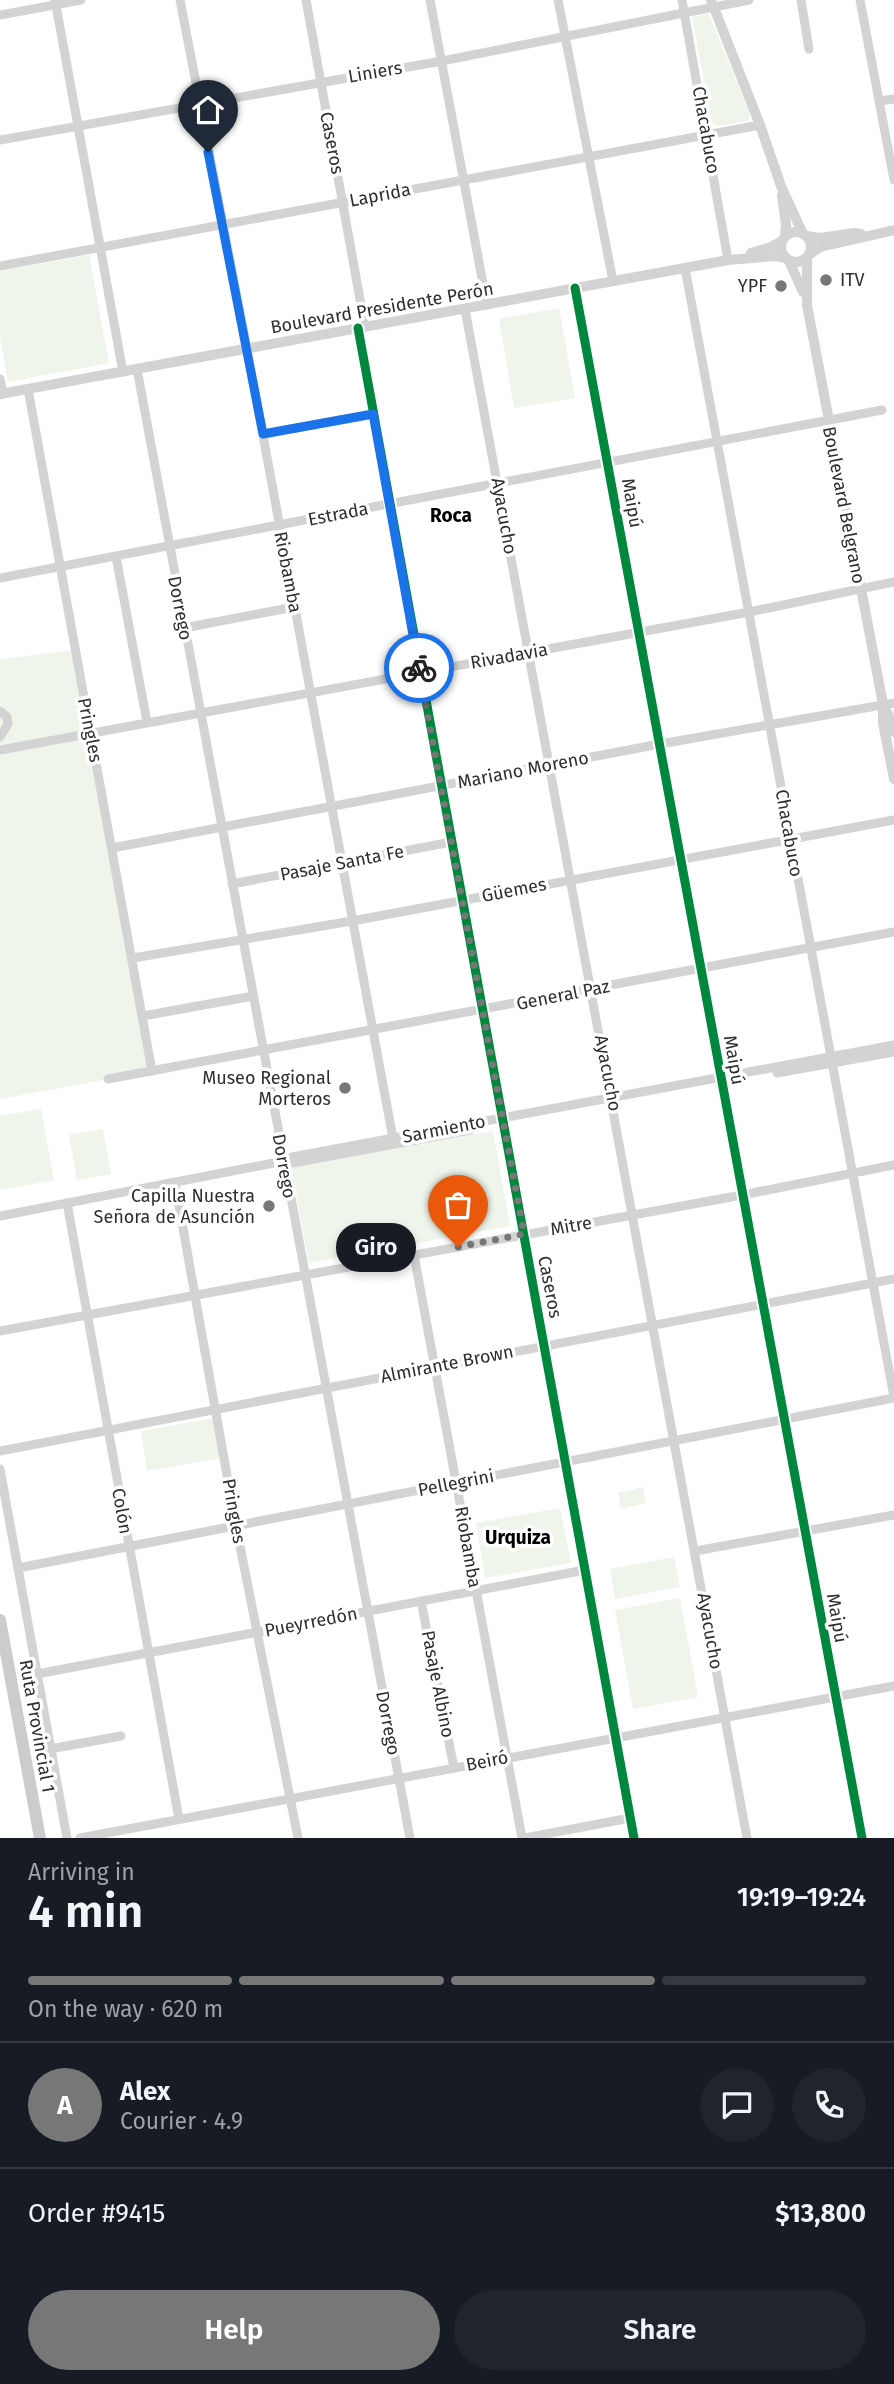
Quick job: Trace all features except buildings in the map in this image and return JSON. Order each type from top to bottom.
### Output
[{"type":"main road","name":"Ruta Provincial 1","points":[[0,1620],[40,1838]]},
{"type":"street","points":[[0,15],[55,2],[81,0]]},
{"type":"street","name":"Riobamba","points":[[180,0],[394,1141]]},
{"type":"street","name":"Caseros","points":[[306,0],[344,202],[388,504],[634,1838]]},
{"type":"street","points":[[430,0],[486,305]]},
{"type":"street","points":[[558,0],[612,281]]},
{"type":"street","name":"Chacabuco","points":[[682,0],[728,260]]},
{"type":"street","name":"Liniers","points":[[0,140],[442,61],[684,14],[712,3],[749,0]]},
{"type":"street","points":[[801,0],[809,49]]},
{"type":"street","points":[[860,0],[894,180]]},
{"type":"street","points":[[55,2],[122,372]]},
{"type":"street","points":[[712,3],[781,186],[811,245],[808,256]]},
{"type":"street","points":[[880,101],[894,99]]},
{"type":"street","name":"Laprida","points":[[0,266],[760,125]]},
{"type":"street","points":[[781,186],[786,225],[781,251],[788,260]]},
{"type":"street","points":[[867,235],[894,230]]},
{"type":"street","name":"Boulevard Presidente Perón","points":[[728,260],[771,247],[794,232],[819,238],[855,233],[867,235]]},
{"type":"street","name":"Boulevard Presidente Perón","points":[[1,394],[728,260],[775,256],[798,262],[820,247],[867,235]]},
{"type":"street","name":"Boulevard Belgrano","points":[[808,256],[807,305],[828,421],[860,590],[894,729]]},
{"type":"street","name":"Boulevard Belgrano","points":[[788,260],[807,305]]},
{"type":"street","name":"Chacabuco","points":[[685,268],[894,1398]]},
{"type":"street","name":"Maipú","points":[[575,288],[862,1838]]},
{"type":"street","name":"Ayacucho","points":[[465,309],[747,1838]]},
{"type":"street","name":"Dorrego","points":[[137,369],[410,1838]]},
{"type":"street","points":[[0,379],[1,394]]},
{"type":"street","name":"Pringles","points":[[28,389],[152,1071]]},
{"type":"street","name":"Estrada","points":[[0,578],[883,410]]},
{"type":"street","points":[[263,434],[373,414]]},
{"type":"street","points":[[116,556],[147,722]]},
{"type":"street","name":"Rivadavia","points":[[0,750],[749,612],[894,582]]},
{"type":"street","points":[[184,628],[294,607]]},
{"type":"street","name":"Boulevard Belgrano","points":[[889,703],[883,723],[894,779]]},
{"type":"street","name":"Mariano Moreno","points":[[112,848],[889,703]]},
{"type":"street","points":[[0,711],[7,717],[8,724],[0,737]]},
{"type":"street","name":"Güemes","points":[[133,958],[242,941],[894,820]]},
{"type":"street","name":"Pasaje Santa Fe","points":[[232,884],[451,842]]},
{"type":"street","name":"General Paz","points":[[108,1079],[894,932]]},
{"type":"street","points":[[143,1016],[253,996]]},
{"type":"street","name":"Sarmiento","points":[[0,1216],[284,1161],[292,1157],[503,1121],[830,1060],[894,1045]]},
{"type":"street","name":"Sarmiento","points":[[830,1060],[894,1052]]},
{"type":"street","name":"Mitre","points":[[0,1331],[894,1165]]},
{"type":"street","name":"Pringles","points":[[175,1183],[236,1525],[298,1838]]},
{"type":"street","name":"Colón","points":[[67,1203],[179,1819]]},
{"type":"street","name":"Riobamba","points":[[414,1255],[506,1757],[524,1838]]},
{"type":"street","name":"Almirante Brown","points":[[0,1451],[894,1279]]},
{"type":"street","name":"Pellegrini","points":[[18,1568],[894,1398]]},
{"type":"street","points":[[0,1469],[66,1838]]},
{"type":"street","points":[[695,1551],[894,1515]]},
{"type":"street","name":"Pueyrredón","points":[[37,1674],[585,1570]]},
{"type":"street","name":"Pasaje Albino","points":[[421,1601],[454,1768]]},
{"type":"street","name":"Beiró","points":[[80,1838],[894,1686]]},
{"type":"street","points":[[50,1749],[121,1736]]},
{"type":"street","points":[[524,1838],[631,1818]]},
{"type":"shaded area","points":[[709,14],[750,114],[748,121],[718,126],[712,123],[692,17]]},
{"type":"shaded area","points":[[89,255],[109,363],[8,382],[0,337],[0,271]]},
{"type":"shaded area","points":[[559,308],[575,398],[514,408],[499,319]]},
{"type":"shaded area","points":[[75,650],[152,1071],[0,1099],[0,659]]},
{"type":"shaded area","points":[[41,1109],[54,1180],[0,1190],[0,1116]]},
{"type":"shaded area","points":[[103,1129],[111,1174],[77,1180],[69,1135]]},
{"type":"shaded area","points":[[493,1131],[510,1226],[309,1263],[291,1168]]},
{"type":"shaded area","points":[[214,1418],[221,1458],[147,1471],[141,1431]]},
{"type":"shaded area","points":[[643,1487],[646,1503],[621,1509],[618,1493]]},
{"type":"shaded area","points":[[560,1508],[571,1563],[485,1578],[476,1523]]},
{"type":"shaded area","points":[[674,1557],[680,1587],[615,1599],[610,1569]]},
{"type":"shaded area","points":[[680,1598],[698,1697],[633,1709],[615,1610]]},
{"type":"cycle path","points":[[575,288],[862,1838]]},
{"type":"cycle path","points":[[358,328],[634,1838]]},
{"type":"way so far","points":[[419,668],[524,1234],[458,1247]]},
{"type":"place","name":"ITV","points":[[826,280]]},
{"type":"place","name":"YPF","points":[[781,286]]},
{"type":"place","name":"Museo Regional Morteros","points":[[345,1088]]},
{"type":"place","name":"Capilla Nuestra Señora de Asunción","points":[[269,1206]]},
{"type":"place","name":"Giro","points":[[458,1247]]},
{"type":"district","name":"Roca","points":[[451,515]]},
{"type":"district","name":"Urquiza","points":[[518,1537]]},
{"type":"route","points":[[208,152],[263,434],[373,414],[419,668]]}]
